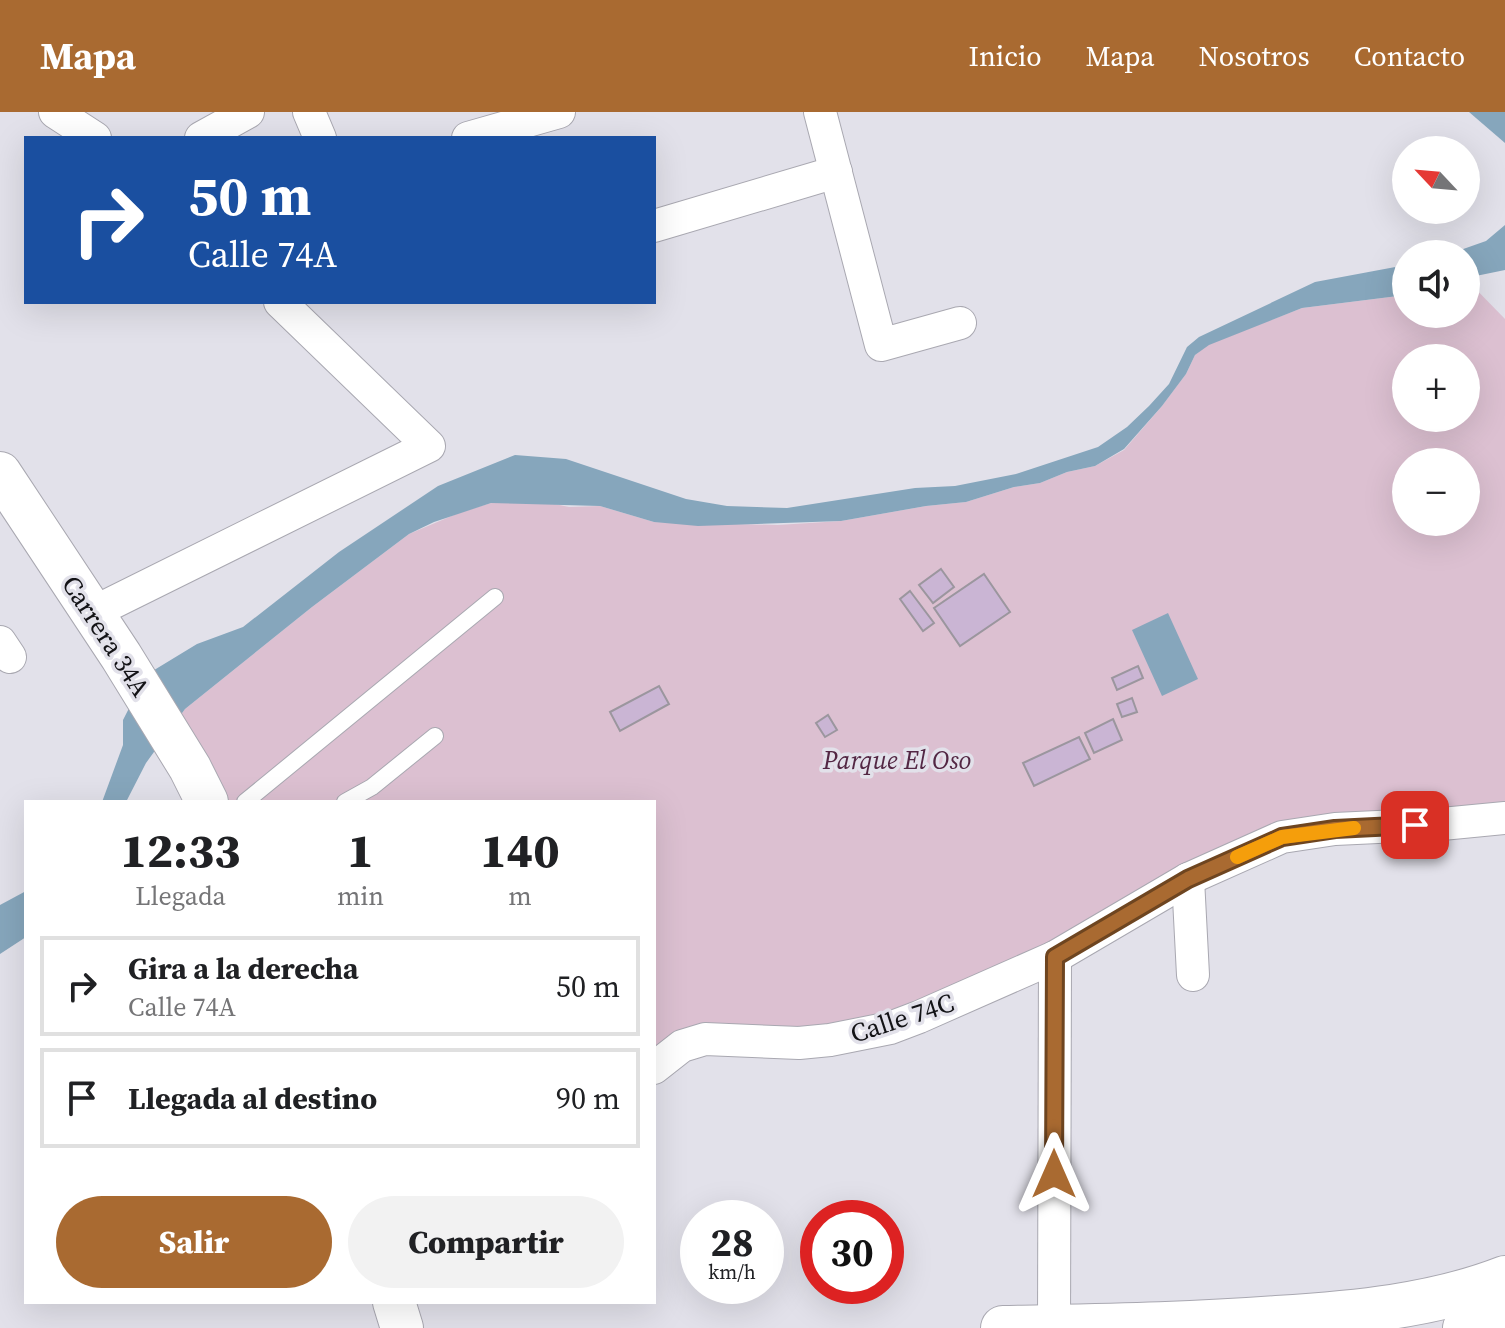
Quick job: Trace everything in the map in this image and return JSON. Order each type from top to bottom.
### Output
[{"type":"main road","points":[[1003,1328],[1204,1323],[1343,1314],[1467,1293],[1496,1314]]},
{"type":"street","points":[[55,112],[92,136]]},
{"type":"street","points":[[205,136],[248,112]]},
{"type":"street","points":[[309,112],[319,136]]},
{"type":"street","points":[[475,136],[559,112]]},
{"type":"street","points":[[820,112],[881,345],[960,323]]},
{"type":"street","points":[[656,225],[836,172]]},
{"type":"street","points":[[92,613],[429,446],[282,304]]},
{"type":"street","name":"Carrera 34A","points":[[0,473],[121,656],[199,785]]},
{"type":"street","points":[[0,642],[10,657],[0,649]]},
{"type":"street","name":"Calle 74C","points":[[656,1066],[671,1052],[705,1039],[799,1043],[890,1028],[1055,957],[1188,879],[1282,837],[1335,829],[1505,818]]},
{"type":"street","points":[[1188,879],[1193,975]]},
{"type":"street","points":[[1054,1327],[1055,957]]},
{"type":"street","points":[[395,1304],[402,1328]]},
{"type":"lane","points":[[247,800],[495,597]]},
{"type":"lane","points":[[349,800],[372,787],[435,736]]},
{"type":"green space","name":"Parque El Oso","points":[[1480,293],[1505,319],[1505,818],[1335,829],[919,1017],[717,1038],[656,1067],[656,800],[206,800],[168,732],[185,709],[409,534],[461,512],[491,503],[550,503],[569,507],[600,506],[654,522],[778,525],[841,521],[966,502],[1095,466],[1124,450],[1186,374],[1195,355],[1209,344],[1302,308],[1392,297],[1392,328],[1480,328]]},
{"type":"water","points":[[1469,112],[1505,112],[1505,143]]},
{"type":"water","points":[[1505,225],[1505,270],[1480,275],[1480,243]]},
{"type":"water","points":[[1392,268],[1392,297],[1302,308],[1209,345],[1195,355],[1186,374],[1162,406],[1124,449],[1095,466],[1067,472],[1040,483],[1014,487],[966,502],[841,521],[698,526],[654,522],[600,506],[491,503],[434,522],[409,534],[185,709],[146,763],[127,800],[103,800],[123,745],[123,720],[146,675],[197,644],[243,627],[339,552],[438,486],[515,455],[566,459],[686,499],[727,506],[787,508],[915,488],[955,486],[1016,474],[1098,447],[1127,427],[1149,406],[1169,384],[1187,347],[1199,337],[1315,282]]},
{"type":"water","points":[[1168,613],[1198,679],[1162,696],[1132,630]]},
{"type":"water","points":[[24,892],[24,938],[0,954],[0,905]]},
{"type":"building","points":[[941,569],[954,587],[933,603],[919,585]]},
{"type":"building","points":[[984,574],[1010,612],[960,646],[934,608]]},
{"type":"building","points":[[910,591],[934,623],[923,631],[900,599]]},
{"type":"building","points":[[1138,666],[1143,678],[1117,690],[1112,678]]},
{"type":"building","points":[[659,686],[669,704],[620,731],[610,712]]},
{"type":"building","points":[[1132,698],[1137,712],[1122,717],[1117,704]]},
{"type":"building","points":[[828,715],[837,730],[825,737],[816,723]]},
{"type":"building","points":[[1113,719],[1122,740],[1094,753],[1085,733]]},
{"type":"building","points":[[1079,737],[1090,759],[1034,786],[1023,763]]},
{"type":"slow traffic","points":[[1237,857],[1282,837],[1354,828]]},
{"type":"route","points":[[1054,1174],[1055,957],[1188,879],[1282,837],[1335,829],[1415,825]]}]
